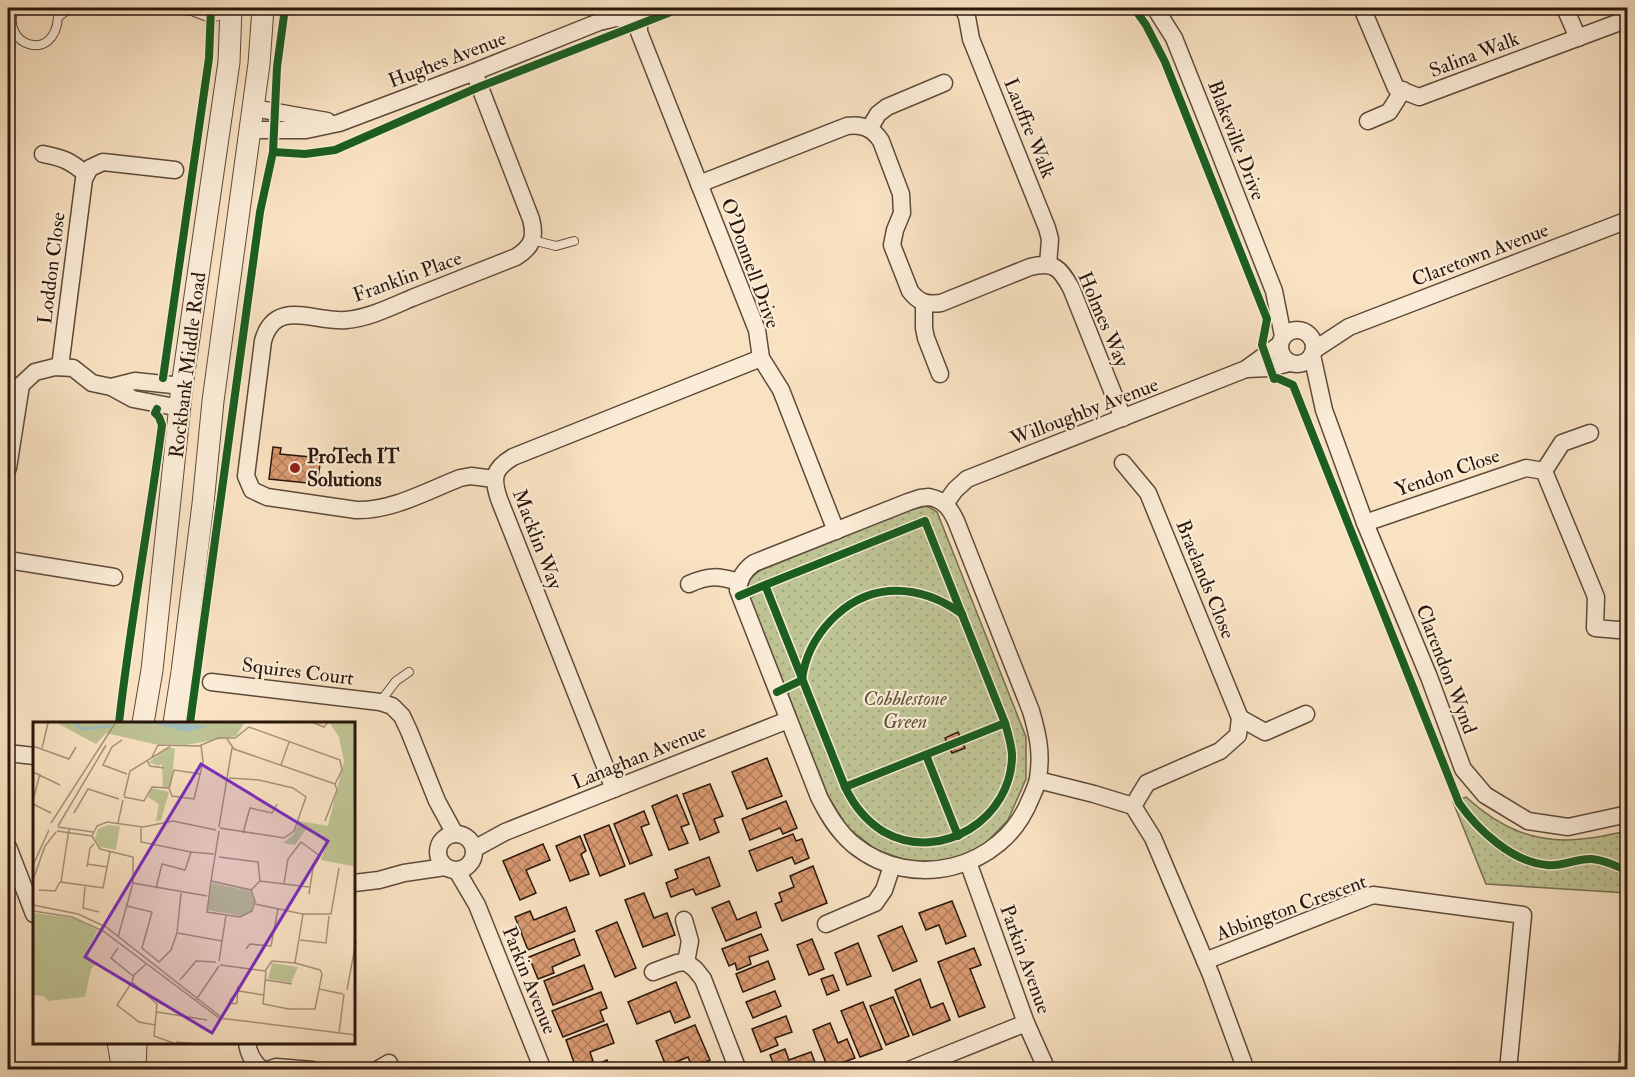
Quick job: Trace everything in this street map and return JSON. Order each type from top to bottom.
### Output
[{"type":"street","name":"Rockbank Middle Road","points":[[174,722],[200,526],[213,401],[253,108],[263,8]]},
{"type":"street","name":"Lauffre Walk","points":[[965,8],[971,39],[1047,228],[1050,239],[1048,265]]},
{"type":"street","name":"Blakeville Drive","points":[[1155,8],[1178,47],[1291,335]]},
{"type":"street","points":[[1362,8],[1396,87],[1403,90],[1389,112],[1368,121]]},
{"type":"street","points":[[1565,8],[1578,38]]},
{"type":"street","name":"Rockbank Middle Road","points":[[143,722],[152,670],[182,386],[222,117],[235,9]]},
{"type":"street","name":"Hughes Avenue","points":[[250,130],[306,130],[339,123],[609,18],[624,18],[642,14]]},
{"type":"street","name":"O'Donnell Drive","points":[[642,14],[639,32],[757,330],[761,358],[781,390],[836,531]]},
{"type":"street","name":"Salina Walk","points":[[1403,90],[1419,97],[1628,19]]},
{"type":"street","points":[[474,72],[531,219],[534,229],[532,240]]},
{"type":"street","points":[[869,129],[878,114],[887,107],[944,83]]},
{"type":"street","points":[[222,117],[253,108],[339,123]]},
{"type":"street","points":[[222,117],[250,130]]},
{"type":"street","points":[[699,184],[847,126],[861,125],[876,133],[881,141],[903,204],[902,213],[892,238],[892,245],[910,291],[914,297],[924,303],[926,338],[940,374]]},
{"type":"street","points":[[43,154],[64,159],[86,174],[90,168],[103,162],[175,170]]},
{"type":"street","name":"Loddon Close","points":[[60,367],[86,174]]},
{"type":"street","name":"Claretown Avenue","points":[[1291,335],[1348,327],[1628,220]]},
{"type":"street","name":"Franklin Place","points":[[494,479],[471,476],[460,478],[390,506],[370,511],[280,500],[258,494],[252,490],[246,476],[263,341],[269,324],[276,319],[293,315],[345,320],[373,314],[516,257],[529,247],[532,240]]},
{"type":"street","name":"Holmes Way","points":[[924,303],[940,303],[1030,267],[1048,265],[1061,271],[1071,288],[1123,418]]},
{"type":"street","name":"Claretown Avenue","points":[[1313,353],[1348,327]]},
{"type":"street","points":[[1307,333],[1313,341],[1313,353],[1306,362],[1293,364],[1281,356],[1291,335],[1307,333]]},
{"type":"street","name":"Willoughby Avenue","points":[[945,504],[967,479],[1246,369],[1291,335]]},
{"type":"street","name":"Clarendon Wynd","points":[[1313,353],[1324,410],[1365,523],[1429,677],[1463,769],[1485,795],[1528,821],[1568,827],[1628,814]]},
{"type":"street","name":"Macklin Way","points":[[614,789],[499,499],[494,479],[504,462],[513,457],[761,358]]},
{"type":"street","name":"Willoughby Avenue","points":[[1246,369],[1293,364]]},
{"type":"street","name":"Clarendon Wynd","points":[[1293,364],[1324,410]]},
{"type":"street","points":[[8,468],[14,384],[35,372],[55,366],[73,368],[92,383],[111,387],[133,399],[180,408],[213,401]]},
{"type":"street","points":[[111,387],[135,381],[182,386],[213,401]]},
{"type":"street","points":[[1590,433],[1562,443],[1544,471],[1596,597],[1595,628],[1618,630],[1628,628]]},
{"type":"street","name":"Braelands Close","points":[[1123,463],[1148,493],[1240,718]]},
{"type":"street","name":"Yendon Close","points":[[1365,523],[1527,468],[1544,471]]},
{"type":"street","points":[[929,497],[945,504],[956,521],[1031,711],[1038,737],[1040,758],[1038,780],[1027,810],[1017,825],[989,851],[968,862],[944,869],[909,870],[892,866],[854,845],[828,815],[788,720],[739,596],[739,582],[743,573],[754,563],[836,531],[920,498],[929,497]]},
{"type":"street","points":[[8,560],[114,577]]},
{"type":"street","points":[[689,584],[713,577],[739,582]]},
{"type":"street","name":"Squires Court","points":[[211,682],[380,702],[392,706],[402,716],[410,731],[456,852]]},
{"type":"street","points":[[1038,780],[1133,806],[1147,783],[1220,751],[1238,735],[1240,718],[1265,732],[1306,714]]},
{"type":"street","name":"Lanaghan Avenue","points":[[356,884],[404,873],[788,720]]},
{"type":"street","points":[[8,753],[33,756]]},
{"type":"street","name":"Abbington Crescent","points":[[1133,806],[1153,838],[1205,961],[1246,1070]]},
{"type":"street","points":[[8,847],[33,911]]},
{"type":"street","name":"Parkin Avenue","points":[[456,852],[543,1070]]},
{"type":"street","name":"Parkin Avenue","points":[[968,862],[1026,1023],[1047,1070]]},
{"type":"street","points":[[826,924],[875,903],[884,890],[892,866]]},
{"type":"street","name":"Abbington Crescent","points":[[1205,961],[1373,895],[1523,915],[1508,1070]]},
{"type":"street","points":[[684,920],[690,941],[686,962]]},
{"type":"street","points":[[653,972],[676,963],[686,962],[695,969],[703,979],[738,1070]]},
{"type":"street","points":[[909,1070],[1026,1023]]},
{"type":"street","points":[[118,1044],[124,1070]]},
{"type":"street","points":[[135,1070],[136,1044]]},
{"type":"street","points":[[248,1044],[248,1053],[262,1070]]},
{"type":"street","points":[[267,1070],[276,1067],[313,1070]]},
{"type":"lane","points":[[14,8],[10,15],[13,33],[20,41],[28,45],[38,45],[54,36],[58,27],[58,17],[70,8]]},
{"type":"lane","points":[[167,8],[195,9],[210,18],[235,9]]},
{"type":"lane","points":[[532,240],[556,246],[574,241]]},
{"type":"lane","points":[[380,702],[396,681],[410,672]]},
{"type":"green space","name":"Cobblestone Green","points":[[927,506],[937,512],[1026,737],[1026,779],[1008,820],[985,844],[963,856],[942,861],[907,861],[875,849],[847,827],[828,796],[747,592],[751,579],[761,570],[913,509]]},
{"type":"green space","points":[[1466,797],[1505,825],[1533,836],[1564,840],[1599,837],[1627,831],[1627,893],[1486,884],[1453,802]]},
{"type":"green space","points":[[1627,910],[1627,1069],[1618,1069]]},
{"type":"building","name":"ProTech IT Solutions","points":[[273,447],[281,448],[280,454],[321,458],[317,484],[269,479]]},
{"type":"building","points":[[958,732],[965,748],[952,753],[945,738]]},
{"type":"building","points":[[767,758],[782,796],[747,809],[732,772]]},
{"type":"building","points":[[710,784],[723,816],[714,819],[719,832],[700,840],[683,794]]},
{"type":"building","points":[[677,795],[689,824],[681,827],[688,843],[669,850],[652,806]]},
{"type":"building","points":[[786,801],[797,828],[783,834],[780,828],[750,840],[742,819]]},
{"type":"building","points":[[644,811],[649,824],[641,827],[652,855],[630,864],[614,824]]},
{"type":"building","points":[[609,825],[625,866],[600,876],[584,835]]},
{"type":"building","points":[[793,834],[796,841],[802,839],[809,858],[795,864],[792,857],[757,871],[749,851]]},
{"type":"building","points":[[580,836],[586,851],[581,854],[589,874],[570,881],[556,846]]},
{"type":"building","points":[[543,844],[550,860],[526,870],[536,893],[520,900],[503,861]]},
{"type":"building","points":[[709,857],[720,886],[696,895],[693,889],[671,897],[666,883],[678,878],[675,870]]},
{"type":"building","points":[[813,866],[827,903],[782,921],[775,904],[782,901],[779,893],[794,887],[790,876]]},
{"type":"building","points":[[644,893],[654,918],[667,913],[675,935],[643,947],[625,900]]},
{"type":"building","points":[[729,901],[737,920],[756,912],[761,927],[726,941],[712,908]]},
{"type":"building","points":[[952,901],[966,936],[946,944],[939,925],[926,930],[919,913]]},
{"type":"building","points":[[566,907],[575,931],[528,950],[515,917],[530,911],[534,920]]},
{"type":"building","points":[[617,922],[636,968],[615,977],[596,931]]},
{"type":"building","points":[[902,926],[917,961],[893,971],[878,936]]},
{"type":"building","points":[[761,934],[768,950],[749,957],[751,964],[737,970],[735,963],[729,966],[722,949]]},
{"type":"building","points":[[574,939],[580,955],[552,967],[554,973],[538,979],[529,957]]},
{"type":"building","points":[[812,939],[824,969],[809,975],[797,945]]},
{"type":"building","points":[[858,943],[871,976],[847,985],[835,953]]},
{"type":"building","points":[[974,948],[981,965],[970,969],[985,1007],[959,1017],[938,962]]},
{"type":"building","points":[[768,961],[775,979],[743,992],[736,974]]},
{"type":"building","points":[[584,965],[593,989],[553,1005],[544,981]]},
{"type":"building","points":[[833,975],[839,990],[827,995],[821,979]]},
{"type":"building","points":[[920,979],[931,1008],[943,1003],[950,1020],[913,1035],[895,990]]},
{"type":"building","points":[[676,982],[690,1017],[675,1023],[670,1011],[637,1024],[628,1002]]},
{"type":"building","points":[[775,991],[781,1006],[753,1018],[746,1002]]},
{"type":"building","points":[[601,992],[607,1008],[600,1011],[604,1021],[563,1037],[552,1011]]},
{"type":"building","points":[[893,997],[909,1036],[886,1045],[870,1006]]},
{"type":"building","points":[[863,1002],[882,1049],[860,1057],[841,1011]]},
{"type":"building","points":[[786,1016],[792,1032],[775,1038],[778,1045],[761,1052],[752,1029]]},
{"type":"building","points":[[830,1023],[838,1043],[847,1039],[855,1058],[828,1068],[813,1030]]},
{"type":"building","points":[[607,1024],[614,1043],[590,1052],[593,1061],[576,1068],[566,1040]]},
{"type":"building","points":[[695,1025],[710,1060],[692,1067],[688,1057],[666,1066],[656,1041]]},
{"type":"building","points":[[785,1049],[789,1060],[811,1052],[818,1070],[776,1070],[770,1055]]},
{"type":"building","points":[[607,1060],[611,1070],[584,1070]]},
{"type":"cycle path","points":[[163,378],[209,58],[211,8]]},
{"type":"cycle path","points":[[190,722],[260,212],[273,152],[277,67],[285,8]]},
{"type":"cycle path","points":[[273,152],[305,154],[335,150],[479,87],[681,8]]},
{"type":"cycle path","points":[[1134,8],[1146,25],[1165,62],[1267,319],[1262,345],[1274,379],[1277,378],[1293,385],[1459,803],[1486,834],[1521,858],[1547,865],[1592,859],[1628,871]]},
{"type":"cycle path","points":[[119,722],[162,425],[155,413],[157,409]]},
{"type":"cycle path","points":[[739,596],[765,585],[925,521],[1005,723],[845,787],[765,585]]},
{"type":"cycle path","points":[[777,692],[802,680],[811,649],[830,621],[857,601],[873,594],[889,591],[918,593],[945,603],[962,614]]},
{"type":"cycle path","points":[[845,787],[861,812],[884,832],[906,840],[928,842],[950,838],[970,829],[987,815],[1000,798],[1009,777],[1012,754],[1005,723]]},
{"type":"cycle path","points":[[926,755],[958,836]]},
{"type":"place","name":"ProTech IT Solutions","points":[[295,468]]}]
